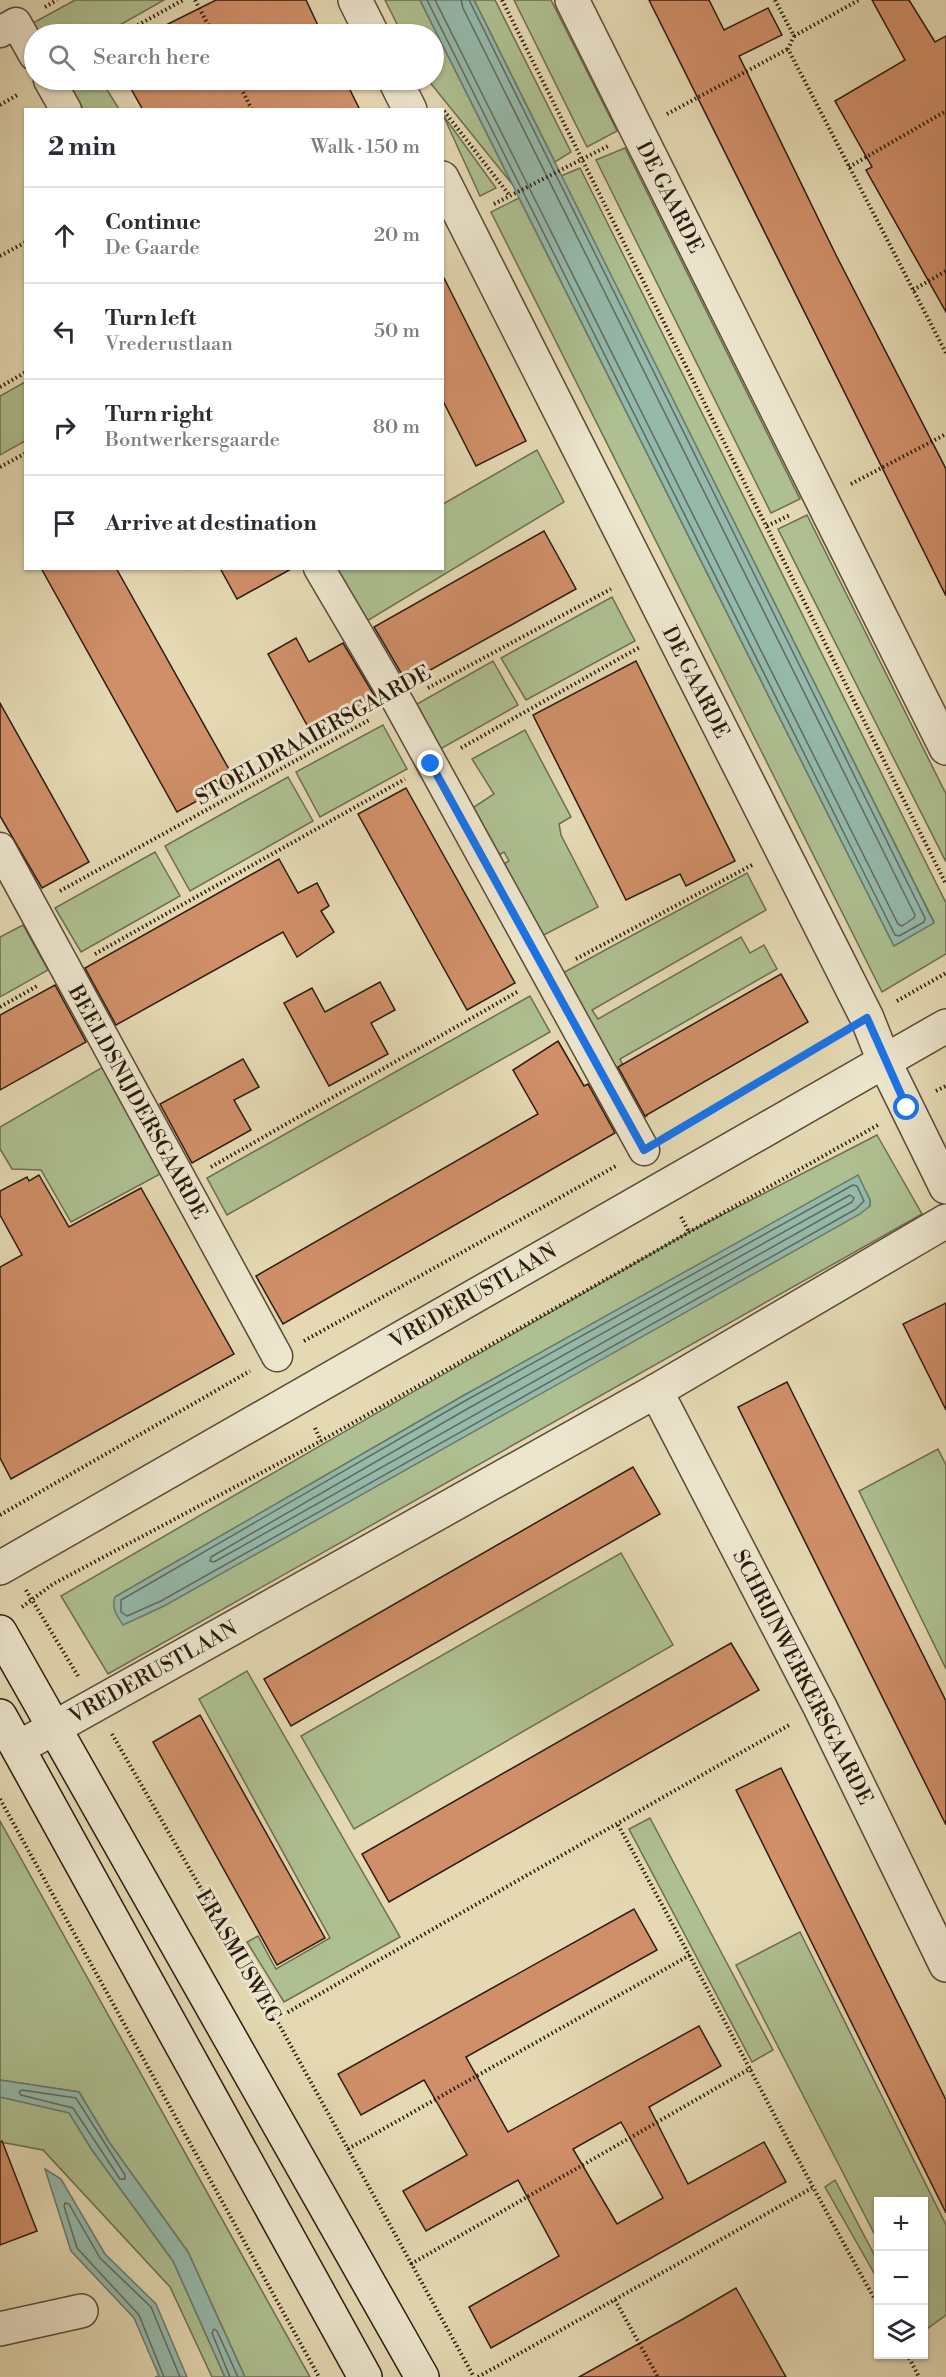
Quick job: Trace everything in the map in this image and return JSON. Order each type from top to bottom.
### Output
[{"type":"street","points":[[355,0],[367,24]]},
{"type":"street","name":"DE GAARDE","points":[[572,0],[946,747]]},
{"type":"street","points":[[8,28],[24,45]]},
{"type":"street","points":[[55,90],[65,108]]},
{"type":"street","points":[[400,90],[409,108]]},
{"type":"street","name":"DE GAARDE","points":[[444,181],[867,1018],[885,1061],[946,1187]]},
{"type":"street","points":[[320,570],[399,704],[644,1150]]},
{"type":"street","name":"BEELDSNIJDERSGAARDE","points":[[0,848],[277,1356]]},
{"type":"street","name":"VREDERUSTLAAN","points":[[6,1564],[946,1026]]},
{"type":"street","name":"VREDERUSTLAAN","points":[[18,1748],[656,1391],[946,1221]]},
{"type":"street","name":"SCHRIJNWERKERSGAARDE","points":[[656,1391],[820,1707],[946,1965]]},
{"type":"street","points":[[0,1632],[422,2377]]},
{"type":"street","points":[[0,1716],[365,2377]]},
{"type":"street","points":[[0,2329],[81,2311]]},
{"type":"path","points":[[140,24],[183,0]]},
{"type":"path","points":[[195,0],[208,24]]},
{"type":"path","points":[[502,0],[946,884]]},
{"type":"path","points":[[775,0],[794,36]]},
{"type":"path","points":[[637,130],[788,49],[794,36],[860,0]]},
{"type":"path","points":[[788,49],[946,353]]},
{"type":"path","points":[[242,90],[251,108]]},
{"type":"path","points":[[444,111],[510,196],[581,160]]},
{"type":"path","points":[[849,167],[946,111]]},
{"type":"path","points":[[0,256],[24,243]]},
{"type":"path","points":[[913,290],[946,271]]},
{"type":"path","points":[[0,387],[24,373]]},
{"type":"path","points":[[822,500],[946,434]]},
{"type":"path","points":[[0,468],[24,454]]},
{"type":"path","name":"STOELDRAAIERSGAARDE","points":[[32,906],[640,572]]},
{"type":"path","points":[[0,1007],[645,645]]},
{"type":"path","name":"VREDERUSTLAAN","points":[[0,1515],[644,1150],[946,973]]},
{"type":"path","points":[[32,1601],[53,1584],[321,1440],[946,1086]]},
{"type":"path","name":"ERASMUSWEG","points":[[6,1564],[32,1601],[96,1706],[276,2019],[476,2377]]},
{"type":"path","points":[[276,2019],[618,1826],[820,1707]]},
{"type":"path","points":[[0,1798],[319,2377]]},
{"type":"path","points":[[618,1826],[752,2068],[812,2188],[874,2296]]},
{"type":"path","points":[[348,2149],[690,1954]]},
{"type":"path","points":[[411,2264],[752,2068]]},
{"type":"path","points":[[476,2377],[812,2188]]},
{"type":"path","points":[[615,2300],[658,2377]]},
{"type":"path","points":[[909,2359],[920,2377]]},
{"type":"green space","points":[[75,0],[164,0],[122,24],[31,24]]},
{"type":"green space","points":[[385,0],[420,0],[432,24],[397,24]]},
{"type":"green space","points":[[474,0],[495,0],[571,152],[555,162]]},
{"type":"green space","points":[[514,0],[551,0],[617,131],[587,147]]},
{"type":"green space","points":[[444,48],[512,184],[436,90],[444,90]]},
{"type":"green space","points":[[72,90],[107,90],[118,108],[82,108]]},
{"type":"green space","points":[[444,116],[496,188],[480,196],[444,117]]},
{"type":"green space","points":[[625,148],[800,499],[771,513],[596,160]]},
{"type":"green space","points":[[580,168],[946,903],[946,954],[882,992],[491,212],[519,198],[894,946],[934,922],[561,176]]},
{"type":"green space","points":[[24,383],[24,442],[0,455],[0,396]]},
{"type":"green space","points":[[537,450],[564,502],[362,624],[328,570],[444,570],[444,503]]},
{"type":"green space","points":[[807,515],[946,794],[946,862],[778,529]]},
{"type":"green space","points":[[612,597],[635,641],[526,700],[501,658]]},
{"type":"green space","points":[[493,661],[518,705],[435,752],[410,708]]},
{"type":"green space","points":[[383,725],[407,769],[320,817],[296,772]]},
{"type":"green space","points":[[525,730],[571,817],[559,824],[561,835],[598,907],[536,939],[499,867],[509,861],[504,852],[495,857],[471,809],[494,794],[472,759]]},
{"type":"green space","points":[[288,777],[313,821],[190,891],[165,846]]},
{"type":"green space","points":[[155,852],[180,896],[81,952],[55,908]]},
{"type":"green space","points":[[747,873],[766,910],[592,1010],[598,1019],[741,937],[750,953],[764,945],[777,969],[620,1059],[647,1116],[640,1121],[559,975]]},
{"type":"green space","points":[[23,925],[48,970],[0,997],[0,937]]},
{"type":"green space","points":[[530,996],[550,1032],[227,1215],[207,1178]]},
{"type":"green space","points":[[103,1067],[162,1173],[71,1222],[41,1170],[12,1169],[0,1149],[0,1127]]},
{"type":"green space","points":[[877,1135],[922,1214],[108,1674],[61,1596],[689,1232]],"holes":[[[858,1176],[870,1200],[870,1206],[115,1597],[461,1397]]]},
{"type":"green space","points":[[938,1449],[946,1465],[946,1669],[859,1491]]},
{"type":"green space","points":[[621,1553],[673,1645],[354,1829],[301,1736]]},
{"type":"green space","points":[[247,1671],[400,1937],[284,2002],[247,1942],[258,1936],[276,1969],[330,1938],[199,1699]]},
{"type":"green space","points":[[650,1818],[773,2050],[752,2062],[629,1829]]},
{"type":"green space","points":[[0,1821],[310,2377],[245,2377],[188,2252],[109,2142],[79,2092],[0,2080]]},
{"type":"green space","points":[[800,1932],[946,2225],[946,2315],[928,2328],[928,2197],[874,2197],[874,2233],[736,1965]]},
{"type":"green space","points":[[0,2097],[69,2112],[92,2150],[173,2261],[225,2377],[212,2377],[170,2287],[43,2150],[0,2142]]},
{"type":"green space","points":[[835,2180],[874,2254],[874,2273],[825,2187]]},
{"type":"water","points":[[420,0],[474,0],[934,923],[894,946],[444,48],[444,24],[432,24]]},
{"type":"water","points":[[858,1175],[870,1200],[870,1206],[860,1214],[164,1606],[123,1625],[114,1608],[115,1597],[461,1397]]},
{"type":"water","points":[[0,2080],[79,2092],[109,2142],[188,2252],[245,2377],[225,2377],[173,2261],[92,2150],[69,2113],[0,2097]]},
{"type":"water","points":[[45,2169],[61,2179],[105,2254],[156,2304],[187,2377],[155,2377],[159,2376],[134,2318],[71,2251]]},
{"type":"building","points":[[216,0],[306,0],[317,24],[168,24]]},
{"type":"building","points":[[649,0],[709,0],[724,30],[768,8],[782,35],[739,56],[836,255],[946,469],[946,596]]},
{"type":"building","points":[[872,0],[909,0],[935,42],[946,36],[946,312],[866,170],[872,167],[835,101],[905,60]]},
{"type":"building","points":[[132,90],[350,90],[359,108],[142,108]]},
{"type":"building","points":[[444,278],[526,441],[476,466],[444,403]]},
{"type":"building","points":[[544,531],[576,589],[407,683],[374,627]]},
{"type":"building","points":[[42,570],[117,570],[235,780],[177,812]]},
{"type":"building","points":[[221,570],[289,570],[237,599]]},
{"type":"building","points":[[296,638],[309,662],[343,643],[377,700],[313,736],[268,654]]},
{"type":"building","points":[[636,661],[735,861],[686,886],[680,874],[626,900],[533,715]]},
{"type":"building","points":[[0,703],[89,862],[42,888],[0,816]]},
{"type":"building","points":[[406,788],[515,983],[467,1010],[358,814]]},
{"type":"building","points":[[279,859],[298,893],[317,883],[329,906],[321,911],[334,932],[297,957],[283,932],[116,1025],[85,968]]},
{"type":"building","points":[[781,974],[808,1022],[645,1116],[618,1067]]},
{"type":"building","points":[[380,982],[395,1010],[371,1023],[388,1054],[329,1086],[284,1003],[312,988],[325,1012]]},
{"type":"building","points":[[55,985],[86,1042],[0,1090],[0,1015]]},
{"type":"building","points":[[558,1041],[584,1086],[588,1084],[615,1133],[283,1324],[256,1276],[538,1114],[513,1070]]},
{"type":"building","points":[[243,1059],[259,1087],[234,1100],[251,1130],[192,1163],[160,1104]]},
{"type":"building","points":[[39,1175],[69,1227],[141,1188],[234,1354],[11,1479],[0,1458],[0,1267],[22,1255],[0,1215],[0,1191],[27,1177],[29,1181]]},
{"type":"building","points":[[946,1303],[946,1410],[903,1324]]},
{"type":"building","points":[[787,1382],[946,1701],[946,1825],[738,1407]]},
{"type":"building","points":[[633,1467],[660,1514],[291,1726],[264,1679]]},
{"type":"building","points":[[731,1643],[759,1690],[389,1902],[362,1854]]},
{"type":"building","points":[[200,1715],[325,1938],[277,1965],[153,1742]]},
{"type":"building","points":[[781,1768],[946,2100],[946,2213],[736,1790]]},
{"type":"building","points":[[634,1909],[657,1950],[466,2057],[508,2132],[699,2026],[721,2066],[649,2107],[688,2184],[764,2142],[786,2182],[491,2348],[469,2307],[559,2256],[518,2180],[426,2231],[403,2191],[467,2155],[424,2080],[361,2115],[338,2074]],"holes":[[[621,2122],[663,2198],[617,2224],[573,2149]]]},
{"type":"building","points":[[2,2141],[37,2231],[0,2245],[0,2142]]},
{"type":"building","points":[[736,2288],[786,2377],[579,2377],[683,2319]]},
{"type":"route","points":[[431,764],[644,1150],[867,1018],[907,1108]]}]
